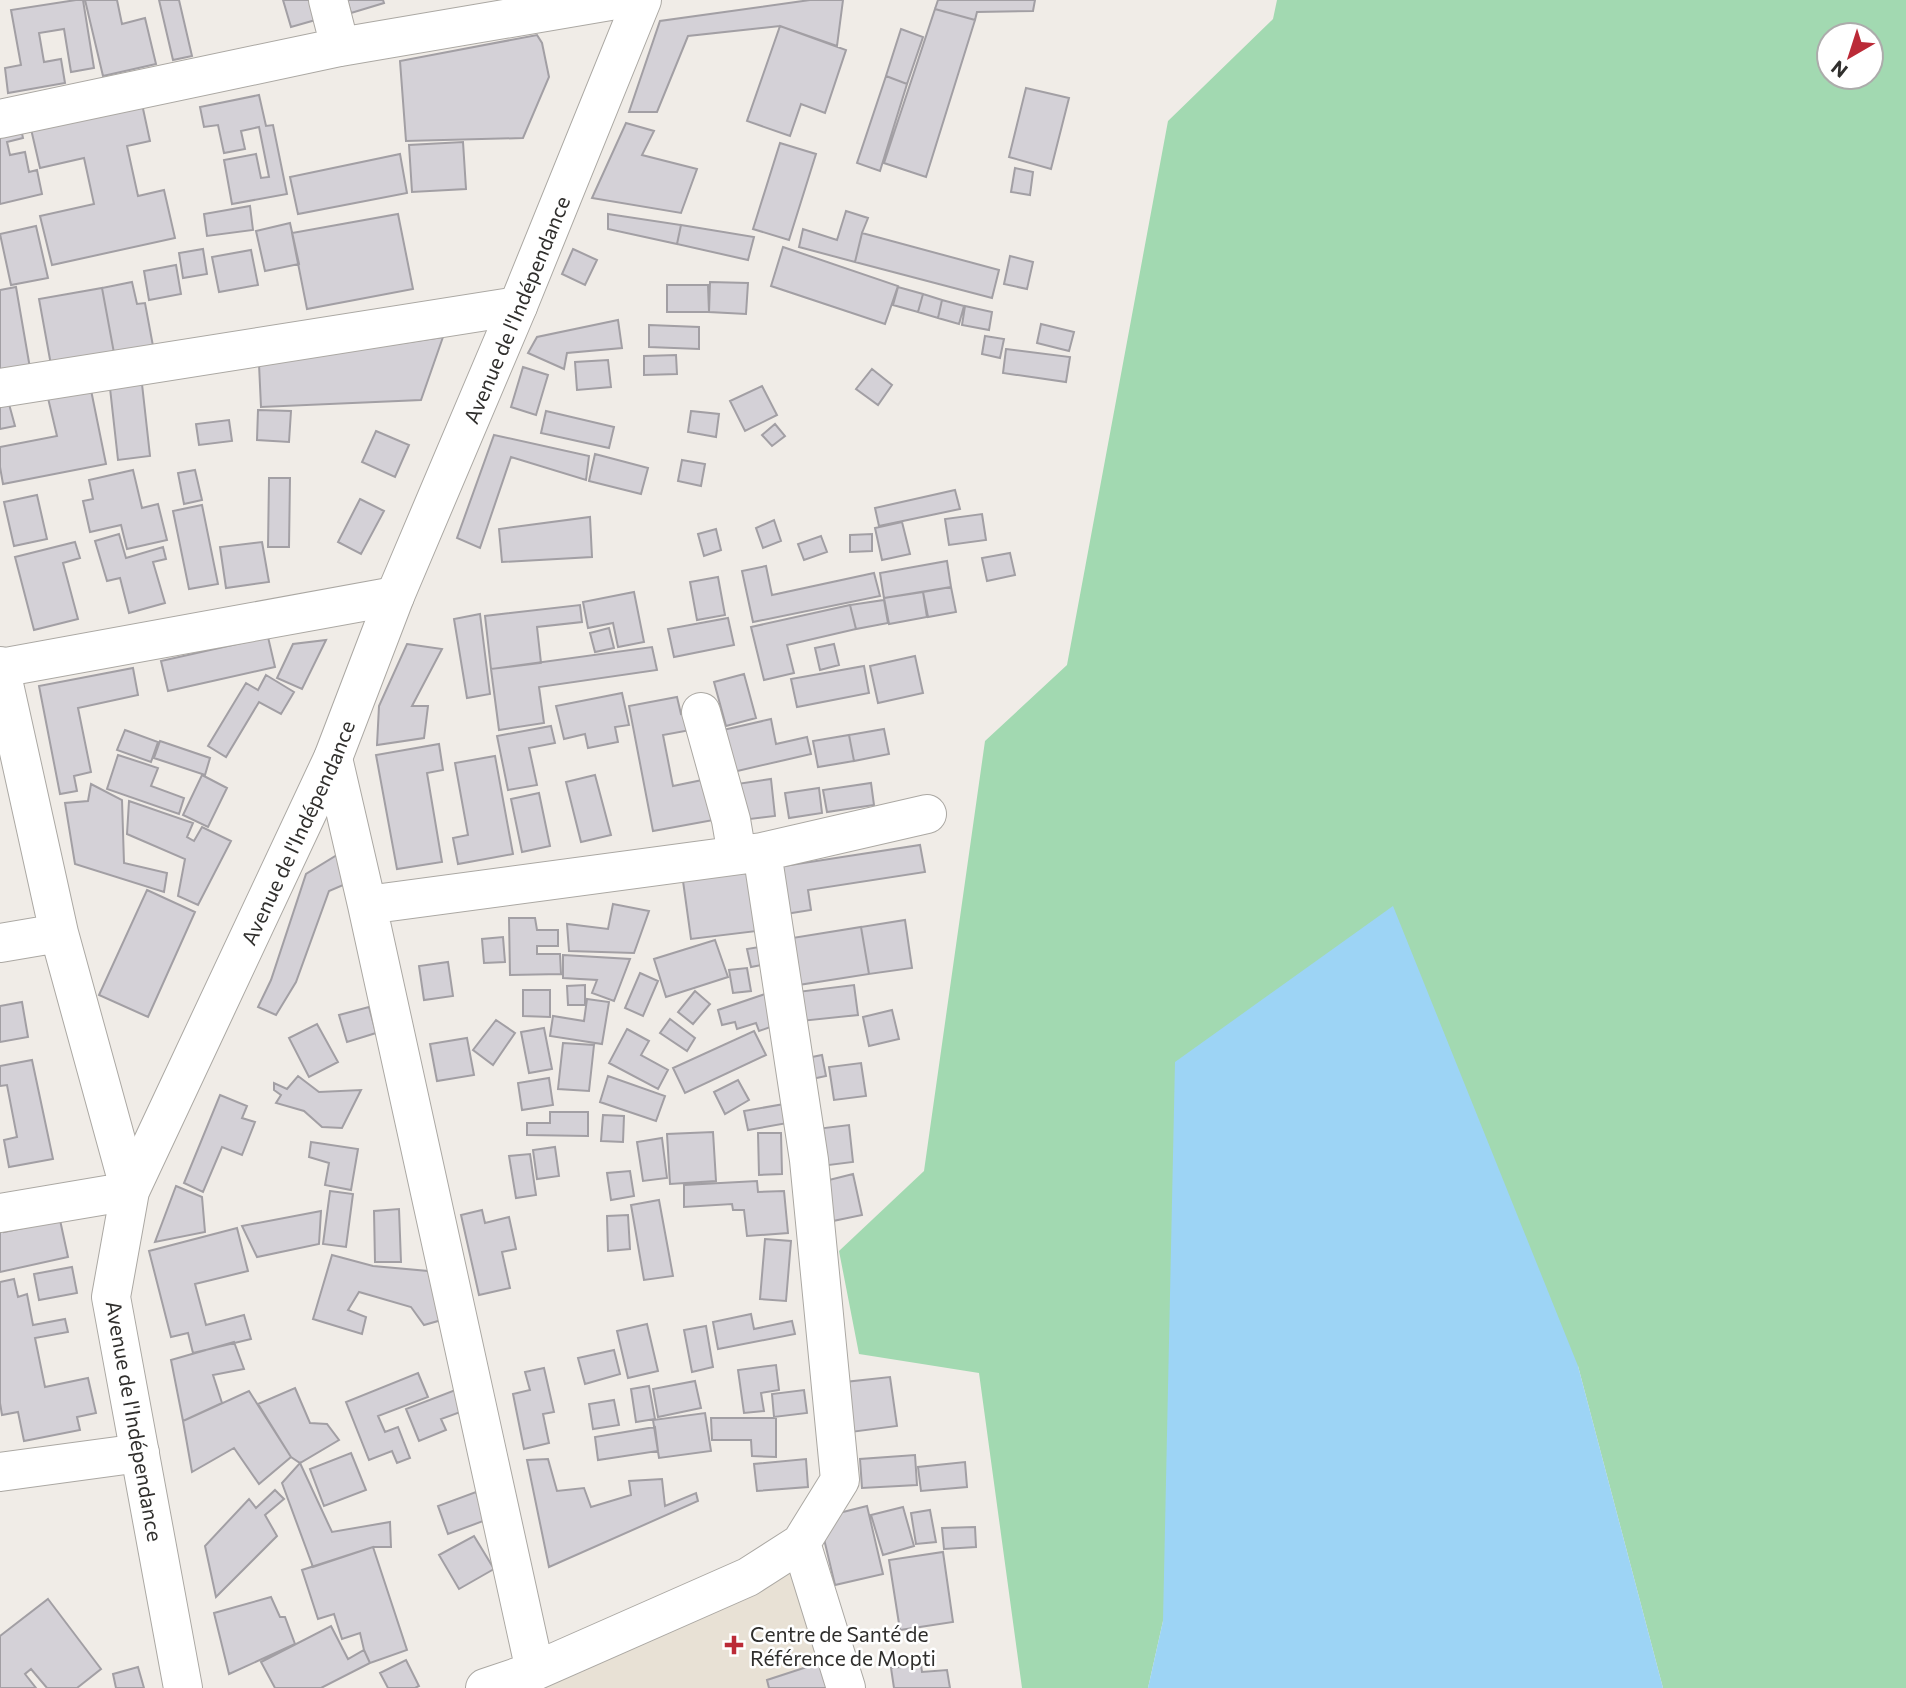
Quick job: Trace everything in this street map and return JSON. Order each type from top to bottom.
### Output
[{"type":"street","points":[[328,0],[340,47]]},
{"type":"street","points":[[0,119],[340,47],[616,0]]},
{"type":"street","name":"Avenue de l'Indépendance","points":[[183,1688],[111,1297],[130,1191],[333,758],[395,596],[518,306],[642,0]]},
{"type":"street","points":[[0,388],[518,306]]},
{"type":"street","points":[[0,1213],[130,1191],[59,933],[0,667],[395,596]]},
{"type":"street","points":[[485,1688],[535,1671],[748,1577],[801,1543],[840,1480],[809,1160],[749,854],[732,820],[701,712]]},
{"type":"street","points":[[333,758],[535,1671]]},
{"type":"street","points":[[367,905],[749,854],[927,814]]},
{"type":"street","points":[[0,943],[59,933]]},
{"type":"street","points":[[0,1472],[140,1454]]},
{"type":"street","points":[[801,1543],[846,1688]]},
{"type":"shaded area","name":"Centre de Santé de Référence de Mopti","points":[[818,1546],[862,1688],[518,1688]]},
{"type":"green space","points":[[1277,0],[1906,0],[1906,1688],[1663,1688],[1578,1366],[1163,1621],[1148,1688],[1022,1688],[979,1373],[859,1354],[839,1251],[924,1171],[985,741],[1067,665],[1168,121],[1273,19]]},
{"type":"water","points":[[1393,906],[1578,1366],[1663,1688],[1148,1688],[1163,1621],[1175,1062]]},
{"type":"building","points":[[83,0],[94,68],[71,72],[64,29],[39,33],[44,62],[61,59],[65,83],[8,93],[5,68],[21,65],[11,10]]},
{"type":"building","points":[[85,0],[117,0],[122,24],[145,18],[156,64],[103,76]]},
{"type":"building","points":[[159,0],[179,0],[192,56],[173,60]]},
{"type":"building","points":[[283,0],[314,0],[319,19],[291,27]]},
{"type":"building","points":[[347,0],[383,0],[384,3],[351,13]]},
{"type":"building","points":[[810,0],[843,0],[837,46],[780,26],[688,36],[657,112],[629,112],[660,21]]},
{"type":"building","points":[[938,0],[1035,0],[1033,11],[977,12],[975,20],[935,9]]},
{"type":"building","points":[[935,9],[975,20],[926,177],[884,163]]},
{"type":"building","points":[[780,26],[846,50],[825,113],[801,104],[790,136],[747,121]]},
{"type":"building","points":[[901,29],[923,37],[907,84],[886,76]]},
{"type":"building","points":[[537,35],[542,43],[549,77],[523,138],[406,141],[400,61]]},
{"type":"building","points":[[886,76],[907,84],[880,171],[857,163]]},
{"type":"building","points":[[1026,88],[1069,98],[1051,169],[1009,157]]},
{"type":"building","points":[[259,95],[266,126],[273,125],[287,194],[232,204],[224,160],[256,154],[261,178],[269,177],[259,127],[241,131],[245,149],[224,153],[218,125],[204,127],[200,107]]},
{"type":"building","points":[[142,104],[150,141],[127,146],[138,196],[164,190],[175,238],[52,265],[40,216],[94,204],[84,158],[40,168],[31,129]]},
{"type":"building","points":[[626,123],[654,131],[642,155],[697,169],[681,213],[592,198]]},
{"type":"building","points":[[21,129],[23,138],[7,142],[10,155],[25,152],[29,172],[37,170],[42,194],[0,204],[0,133]]},
{"type":"building","points":[[463,142],[466,189],[412,192],[409,145]]},
{"type":"building","points":[[780,143],[816,154],[789,240],[753,229]]},
{"type":"building","points":[[400,154],[407,193],[298,214],[290,177]]},
{"type":"building","points":[[1015,168],[1033,172],[1030,195],[1011,192]]},
{"type":"building","points":[[250,206],[253,230],[207,236],[204,214]]},
{"type":"building","points":[[846,211],[868,218],[855,262],[799,247],[803,229],[837,240]]},
{"type":"building","points":[[398,214],[413,289],[307,309],[292,233]]},
{"type":"building","points":[[608,214],[681,225],[677,244],[608,229]]},
{"type":"building","points":[[290,223],[299,264],[265,271],[256,231]]},
{"type":"building","points":[[681,225],[754,237],[748,260],[677,244]]},
{"type":"building","points":[[36,226],[48,278],[11,285],[0,234]]},
{"type":"building","points":[[862,233],[999,270],[992,298],[855,262]]},
{"type":"building","points":[[783,247],[898,286],[885,324],[771,286]]},
{"type":"building","points":[[203,249],[207,274],[183,278],[179,253]]},
{"type":"building","points":[[573,249],[597,260],[585,285],[562,274]]},
{"type":"building","points":[[251,250],[258,285],[219,292],[212,257]]},
{"type":"building","points":[[1010,256],[1033,262],[1027,289],[1004,284]]},
{"type":"building","points":[[176,265],[181,294],[149,300],[144,271]]},
{"type":"building","points":[[132,282],[137,304],[145,303],[153,346],[114,353],[102,288]]},
{"type":"building","points":[[710,282],[748,283],[746,314],[709,312]]},
{"type":"building","points":[[667,285],[708,285],[709,312],[667,312]]},
{"type":"building","points":[[16,287],[31,374],[0,379],[0,290]]},
{"type":"building","points":[[898,287],[923,294],[918,312],[893,305]]},
{"type":"building","points":[[102,288],[114,353],[51,365],[39,299]]},
{"type":"building","points":[[923,294],[942,300],[938,318],[918,312]]},
{"type":"building","points":[[942,300],[964,306],[959,324],[938,318]]},
{"type":"building","points":[[965,306],[992,312],[989,330],[962,325]]},
{"type":"building","points":[[618,320],[622,348],[567,353],[564,369],[528,353],[537,337]]},
{"type":"building","points":[[1041,324],[1074,332],[1069,351],[1037,343]]},
{"type":"building","points":[[649,325],[699,327],[699,349],[649,347]]},
{"type":"building","points":[[985,336],[1004,339],[1000,358],[982,354]]},
{"type":"building","points":[[443,337],[421,400],[261,407],[259,364]]},
{"type":"building","points":[[1006,349],[1070,357],[1066,382],[1003,373]]},
{"type":"building","points":[[676,355],[677,374],[644,375],[644,356]]},
{"type":"building","points":[[608,360],[611,387],[577,390],[575,362]]},
{"type":"building","points":[[523,367],[548,375],[536,415],[511,407]]},
{"type":"building","points":[[872,369],[892,385],[878,405],[856,389]]},
{"type":"building","points":[[142,384],[150,456],[118,460],[110,388]]},
{"type":"building","points":[[762,386],[777,415],[745,431],[730,401]]},
{"type":"building","points":[[91,390],[106,464],[3,484],[0,447],[57,436],[48,398]]},
{"type":"building","points":[[9,404],[15,426],[0,429],[0,406]]},
{"type":"building","points":[[258,410],[291,411],[289,442],[257,440]]},
{"type":"building","points":[[546,411],[614,427],[609,448],[541,433]]},
{"type":"building","points":[[691,411],[719,414],[716,437],[688,432]]},
{"type":"building","points":[[229,420],[232,441],[199,445],[196,424]]},
{"type":"building","points":[[775,424],[785,436],[772,446],[762,435]]},
{"type":"building","points":[[376,431],[409,445],[395,477],[362,462]]},
{"type":"building","points":[[494,435],[589,456],[586,480],[511,457],[480,548],[457,538]]},
{"type":"building","points":[[595,454],[648,468],[641,494],[589,481]]},
{"type":"building","points":[[682,460],[705,464],[701,486],[678,481]]},
{"type":"building","points":[[133,470],[142,508],[158,504],[167,540],[127,549],[121,525],[90,532],[83,501],[93,499],[89,480]]},
{"type":"building","points":[[195,470],[202,500],[184,504],[178,473]]},
{"type":"building","points":[[269,478],[290,478],[289,547],[268,547]]},
{"type":"building","points":[[955,490],[960,509],[879,526],[875,508]]},
{"type":"building","points":[[37,495],[47,539],[14,546],[4,502]]},
{"type":"building","points":[[360,499],[384,511],[361,554],[338,542]]},
{"type":"building","points":[[202,505],[218,584],[189,589],[173,511]]},
{"type":"building","points":[[982,514],[986,540],[949,545],[945,519]]},
{"type":"building","points":[[590,517],[592,557],[502,562],[499,529]]},
{"type":"building","points":[[774,520],[781,541],[763,548],[756,528]]},
{"type":"building","points":[[902,522],[910,554],[882,560],[875,528]]},
{"type":"building","points":[[716,529],[721,550],[704,556],[698,534]]},
{"type":"building","points":[[119,534],[126,558],[163,547],[166,559],[153,562],[165,603],[129,613],[120,578],[107,581],[95,541]]},
{"type":"building","points":[[872,534],[872,551],[850,552],[850,535]]},
{"type":"building","points":[[821,536],[827,552],[804,560],[798,544]]},
{"type":"building","points":[[75,542],[80,558],[63,563],[78,619],[34,630],[15,557]]},
{"type":"building","points":[[262,542],[269,582],[226,588],[220,547]]},
{"type":"building","points":[[1010,553],[1015,575],[987,581],[982,558]]},
{"type":"building","points":[[947,561],[951,587],[884,598],[880,573]]},
{"type":"building","points":[[766,566],[772,595],[874,573],[880,596],[753,622],[742,571]]},
{"type":"building","points":[[718,577],[725,615],[697,620],[690,582]]},
{"type":"building","points":[[951,587],[956,612],[928,617],[923,592]]},
{"type":"building","points":[[634,592],[644,642],[618,647],[613,623],[588,628],[583,602]]},
{"type":"building","points":[[923,592],[927,617],[889,624],[884,598]]},
{"type":"building","points":[[884,600],[888,623],[856,629],[850,605]]},
{"type":"building","points":[[580,605],[582,622],[537,627],[541,663],[491,669],[485,616]]},
{"type":"building","points":[[850,605],[856,629],[787,645],[794,673],[764,680],[751,627]]},
{"type":"building","points":[[480,614],[490,694],[467,698],[454,619]]},
{"type":"building","points":[[728,618],[734,645],[674,657],[668,629]]},
{"type":"building","points":[[609,628],[614,648],[595,652],[590,633]]},
{"type":"building","points":[[268,637],[275,667],[168,691],[161,661]]},
{"type":"building","points":[[326,640],[302,689],[277,678],[293,644]]},
{"type":"building","points":[[407,644],[442,649],[412,706],[428,706],[424,738],[377,745],[379,706]]},
{"type":"building","points":[[834,644],[839,665],[820,670],[815,648]]},
{"type":"building","points":[[652,647],[657,670],[539,687],[544,723],[499,730],[491,669]]},
{"type":"building","points":[[915,656],[923,693],[878,703],[870,666]]},
{"type":"building","points":[[864,666],[869,693],[797,707],[791,679]]},
{"type":"building","points":[[133,668],[138,695],[78,708],[91,772],[74,776],[77,791],[60,794],[39,686]]},
{"type":"building","points":[[744,674],[756,718],[726,726],[714,682]]},
{"type":"building","points":[[266,675],[294,692],[281,714],[259,702],[226,757],[208,746],[246,683],[258,690]]},
{"type":"building","points":[[622,693],[629,725],[615,727],[618,742],[588,748],[585,734],[564,739],[556,706]]},
{"type":"building","points":[[677,697],[681,714],[693,712],[696,729],[663,735],[673,786],[712,778],[719,819],[653,831],[629,706]]},
{"type":"building","points":[[771,719],[776,744],[807,737],[811,754],[733,772],[723,730]]},
{"type":"building","points":[[551,726],[555,743],[529,748],[537,785],[508,790],[497,736]]},
{"type":"building","points":[[884,729],[889,754],[854,761],[849,735]]},
{"type":"building","points":[[125,730],[158,742],[151,762],[117,750]]},
{"type":"building","points":[[849,735],[854,761],[818,767],[813,741]]},
{"type":"building","points":[[160,741],[210,758],[205,775],[154,758]]},
{"type":"building","points":[[439,744],[443,770],[427,773],[442,862],[397,869],[376,755]]},
{"type":"building","points":[[118,755],[158,768],[151,786],[184,798],[179,814],[107,789]]},
{"type":"building","points":[[495,756],[513,854],[458,864],[453,838],[468,835],[455,763]]},
{"type":"building","points":[[202,775],[227,788],[208,827],[183,815]]},
{"type":"building","points":[[595,775],[611,835],[581,842],[566,782]]},
{"type":"building","points":[[771,779],[775,816],[742,820],[737,784]]},
{"type":"building","points":[[871,783],[874,805],[827,812],[823,790]]},
{"type":"building","points":[[91,784],[122,800],[124,863],[167,873],[164,892],[75,864],[65,803],[88,801]]},
{"type":"building","points":[[819,788],[822,813],[789,818],[785,793]]},
{"type":"building","points":[[539,793],[550,846],[522,852],[511,799]]},
{"type":"building","points":[[129,801],[193,823],[187,837],[194,841],[202,827],[231,841],[198,905],[178,896],[185,859],[127,834]]},
{"type":"building","points":[[920,845],[925,872],[808,890],[811,910],[779,915],[771,868]]},
{"type":"building","points":[[337,855],[348,883],[329,891],[296,982],[276,1015],[258,1007],[271,980],[306,874]]},
{"type":"building","points":[[749,872],[757,931],[691,939],[683,881]]},
{"type":"building","points":[[147,890],[195,912],[148,1017],[99,995]]},
{"type":"building","points":[[613,904],[649,911],[634,953],[569,951],[567,924],[608,929]]},
{"type":"building","points":[[509,918],[535,918],[537,930],[558,930],[558,946],[537,946],[537,954],[560,954],[561,974],[510,975]]},
{"type":"building","points":[[905,920],[912,968],[869,974],[861,927]]},
{"type":"building","points":[[861,927],[869,974],[792,986],[786,939]]},
{"type":"building","points":[[503,937],[505,962],[484,963],[482,939]]},
{"type":"building","points":[[715,940],[728,977],[666,997],[654,959]]},
{"type":"building","points":[[765,946],[767,964],[751,967],[747,949]]},
{"type":"building","points":[[563,955],[630,959],[614,1001],[592,993],[597,980],[563,978]]},
{"type":"building","points":[[448,962],[453,996],[424,1000],[419,966]]},
{"type":"building","points":[[747,968],[751,991],[733,993],[729,970]]},
{"type":"building","points":[[640,973],[658,981],[643,1016],[625,1008]]},
{"type":"building","points":[[585,985],[585,1005],[568,1005],[567,986]]},
{"type":"building","points":[[854,985],[858,1015],[801,1021],[797,992]]},
{"type":"building","points":[[523,990],[550,990],[550,1017],[523,1016]]},
{"type":"building","points":[[695,991],[710,1004],[693,1024],[678,1012]]},
{"type":"building","points":[[768,993],[779,1024],[759,1031],[756,1023],[737,1029],[735,1022],[722,1025],[718,1010]]},
{"type":"building","points":[[587,999],[609,1002],[602,1044],[550,1036],[553,1016],[584,1021]]},
{"type":"building","points":[[22,1002],[28,1037],[0,1042],[0,1006]]},
{"type":"building","points":[[369,1007],[376,1033],[347,1042],[339,1015]]},
{"type":"building","points":[[892,1010],[899,1039],[869,1046],[863,1017]]},
{"type":"building","points":[[670,1019],[695,1038],[687,1051],[660,1033]]},
{"type":"building","points":[[496,1020],[515,1033],[493,1065],[473,1050]]},
{"type":"building","points":[[317,1024],[338,1062],[309,1077],[289,1038]]},
{"type":"building","points":[[544,1028],[552,1069],[529,1073],[521,1032]]},
{"type":"building","points":[[627,1029],[649,1041],[641,1055],[668,1070],[658,1089],[609,1063]]},
{"type":"building","points":[[754,1031],[766,1055],[685,1093],[673,1068]]},
{"type":"building","points":[[467,1038],[474,1075],[437,1081],[430,1044]]},
{"type":"building","points":[[563,1043],[594,1045],[589,1091],[558,1089]]},
{"type":"building","points":[[822,1055],[826,1076],[807,1080],[802,1059]]},
{"type":"building","points":[[32,1060],[53,1159],[9,1167],[4,1140],[17,1137],[7,1085],[0,1086],[0,1066]]},
{"type":"building","points":[[861,1063],[866,1096],[834,1100],[829,1067]]},
{"type":"building","points":[[298,1076],[319,1092],[361,1090],[342,1128],[322,1127],[304,1111],[276,1103],[281,1095],[274,1090],[274,1083],[287,1089]]},
{"type":"building","points":[[608,1076],[665,1096],[656,1121],[600,1102]]},
{"type":"building","points":[[549,1078],[553,1105],[522,1110],[518,1083]]},
{"type":"building","points":[[738,1080],[749,1100],[725,1114],[714,1092]]},
{"type":"building","points":[[220,1095],[247,1106],[242,1118],[255,1122],[242,1155],[222,1147],[203,1192],[184,1183]]},
{"type":"building","points":[[790,1103],[793,1122],[748,1130],[744,1111]]},
{"type":"building","points":[[550,1112],[588,1112],[588,1136],[527,1135],[527,1123],[550,1123]]},
{"type":"building","points":[[603,1115],[624,1116],[623,1142],[601,1141]]},
{"type":"building","points":[[849,1125],[853,1162],[821,1166],[816,1129]]},
{"type":"building","points":[[713,1132],[716,1181],[670,1184],[667,1134]]},
{"type":"building","points":[[758,1133],[781,1133],[782,1174],[759,1175]]},
{"type":"building","points":[[662,1138],[667,1178],[643,1181],[637,1142]]},
{"type":"building","points":[[311,1142],[358,1149],[351,1190],[325,1185],[329,1163],[309,1157]]},
{"type":"building","points":[[555,1147],[559,1176],[537,1179],[533,1150]]},
{"type":"building","points":[[530,1154],[536,1195],[516,1198],[509,1156]]},
{"type":"building","points":[[630,1171],[634,1196],[611,1200],[607,1173]]},
{"type":"building","points":[[853,1174],[862,1215],[833,1221],[825,1181]]},
{"type":"building","points":[[757,1181],[758,1192],[784,1191],[788,1233],[747,1236],[744,1210],[733,1210],[732,1204],[684,1207],[684,1185]]},
{"type":"building","points":[[176,1186],[202,1197],[205,1232],[155,1242]]},
{"type":"building","points":[[330,1191],[353,1194],[346,1247],[323,1244]]},
{"type":"building","points":[[659,1200],[673,1276],[644,1280],[631,1205]]},
{"type":"building","points":[[399,1209],[401,1262],[375,1262],[374,1211]]},
{"type":"building","points":[[482,1210],[485,1223],[509,1217],[516,1249],[502,1252],[510,1288],[479,1295],[461,1215]]},
{"type":"building","points":[[321,1211],[319,1244],[257,1257],[242,1226]]},
{"type":"building","points":[[628,1215],[630,1249],[608,1251],[607,1216]]},
{"type":"building","points":[[0,1216],[4,1232],[60,1220],[68,1257],[0,1272]]},
{"type":"building","points":[[237,1228],[248,1271],[195,1284],[206,1325],[244,1315],[251,1339],[193,1353],[188,1333],[171,1337],[149,1251]]},
{"type":"building","points":[[765,1239],[791,1241],[786,1301],[760,1299]]},
{"type":"building","points":[[332,1255],[373,1266],[428,1271],[445,1319],[424,1325],[411,1307],[359,1292],[348,1310],[366,1317],[362,1334],[313,1319]]},
{"type":"building","points":[[72,1267],[77,1293],[39,1300],[34,1274]]},
{"type":"building","points":[[14,1279],[18,1297],[27,1294],[33,1325],[65,1319],[68,1332],[35,1338],[45,1387],[88,1378],[96,1413],[77,1417],[80,1430],[24,1441],[18,1412],[2,1415],[0,1282]]},
{"type":"building","points":[[751,1314],[754,1329],[792,1321],[795,1334],[718,1349],[713,1322]]},
{"type":"building","points":[[647,1324],[658,1371],[628,1378],[617,1331]]},
{"type":"building","points":[[706,1326],[713,1367],[692,1372],[684,1330]]},
{"type":"building","points":[[234,1342],[244,1369],[213,1375],[222,1403],[183,1421],[171,1360]]},
{"type":"building","points":[[614,1350],[620,1374],[585,1384],[578,1358]]},
{"type":"building","points":[[776,1365],[779,1390],[761,1393],[764,1411],[744,1413],[738,1370]]},
{"type":"building","points":[[544,1368],[554,1412],[543,1414],[549,1443],[524,1449],[513,1394],[530,1390],[525,1372]]},
{"type":"building","points":[[418,1373],[428,1397],[378,1416],[385,1432],[398,1427],[410,1458],[397,1463],[392,1451],[369,1460],[346,1402]]},
{"type":"building","points":[[890,1377],[897,1426],[851,1432],[845,1382]]},
{"type":"building","points":[[695,1381],[701,1408],[658,1417],[653,1389]]},
{"type":"building","points":[[649,1386],[655,1419],[636,1422],[631,1389]]},
{"type":"building","points":[[295,1388],[310,1423],[327,1424],[339,1440],[300,1463],[291,1457],[258,1404]]},
{"type":"building","points":[[458,1389],[466,1410],[441,1419],[446,1430],[419,1441],[406,1409]]},
{"type":"building","points":[[804,1390],[807,1413],[774,1417],[772,1394]]},
{"type":"building","points":[[249,1391],[291,1457],[259,1484],[234,1448],[192,1472],[183,1421]]},
{"type":"building","points":[[614,1400],[619,1425],[593,1429],[589,1404]]},
{"type":"building","points":[[705,1413],[711,1451],[659,1458],[653,1420]]},
{"type":"building","points":[[711,1418],[776,1418],[776,1457],[752,1456],[751,1440],[712,1440]]},
{"type":"building","points":[[655,1427],[658,1451],[598,1460],[595,1437]]},
{"type":"building","points":[[351,1453],[366,1490],[324,1506],[310,1469]]},
{"type":"building","points":[[915,1455],[917,1485],[862,1488],[860,1459]]},
{"type":"building","points":[[548,1459],[557,1491],[584,1488],[591,1507],[631,1495],[629,1481],[662,1479],[665,1506],[696,1493],[698,1501],[549,1567],[527,1460]]},
{"type":"building","points":[[806,1459],[808,1487],[757,1491],[754,1464]]},
{"type":"building","points":[[965,1462],[967,1487],[921,1491],[918,1467]]},
{"type":"building","points":[[300,1463],[332,1532],[390,1522],[391,1547],[373,1547],[313,1567],[282,1483]]},
{"type":"building","points":[[275,1490],[284,1499],[265,1515],[277,1536],[216,1597],[205,1546],[249,1499],[256,1508]]},
{"type":"building","points":[[476,1492],[486,1520],[448,1534],[438,1506]]},
{"type":"building","points":[[867,1506],[883,1574],[835,1585],[819,1518]]},
{"type":"building","points":[[903,1507],[914,1546],[883,1555],[871,1515]]},
{"type":"building","points":[[930,1510],[936,1542],[916,1544],[911,1513]]},
{"type":"building","points":[[975,1527],[976,1547],[944,1549],[942,1528]]},
{"type":"building","points":[[474,1536],[494,1569],[459,1589],[439,1555]]},
{"type":"building","points":[[373,1547],[407,1650],[370,1663],[360,1633],[342,1639],[334,1614],[318,1619],[302,1570]]},
{"type":"building","points":[[943,1552],[953,1622],[900,1630],[889,1560]]},
{"type":"building","points":[[271,1597],[280,1617],[285,1617],[295,1644],[229,1674],[214,1613]]},
{"type":"building","points":[[48,1599],[101,1669],[77,1688],[47,1688],[31,1669],[25,1674],[36,1688],[0,1688],[0,1636]]},
{"type":"building","points":[[331,1626],[348,1659],[364,1650],[370,1663],[321,1688],[275,1688],[261,1662]]},
{"type":"building","points":[[406,1660],[419,1686],[388,1688],[380,1673]]},
{"type":"building","points":[[819,1663],[827,1688],[769,1688],[767,1680]]},
{"type":"building","points":[[921,1665],[922,1672],[947,1670],[950,1688],[894,1688],[891,1668]]},
{"type":"building","points":[[138,1667],[144,1688],[116,1688],[113,1674]]},
{"type":"place","name":"Centre de Santé de Référence de Mopti","points":[[734,1645]]}]
